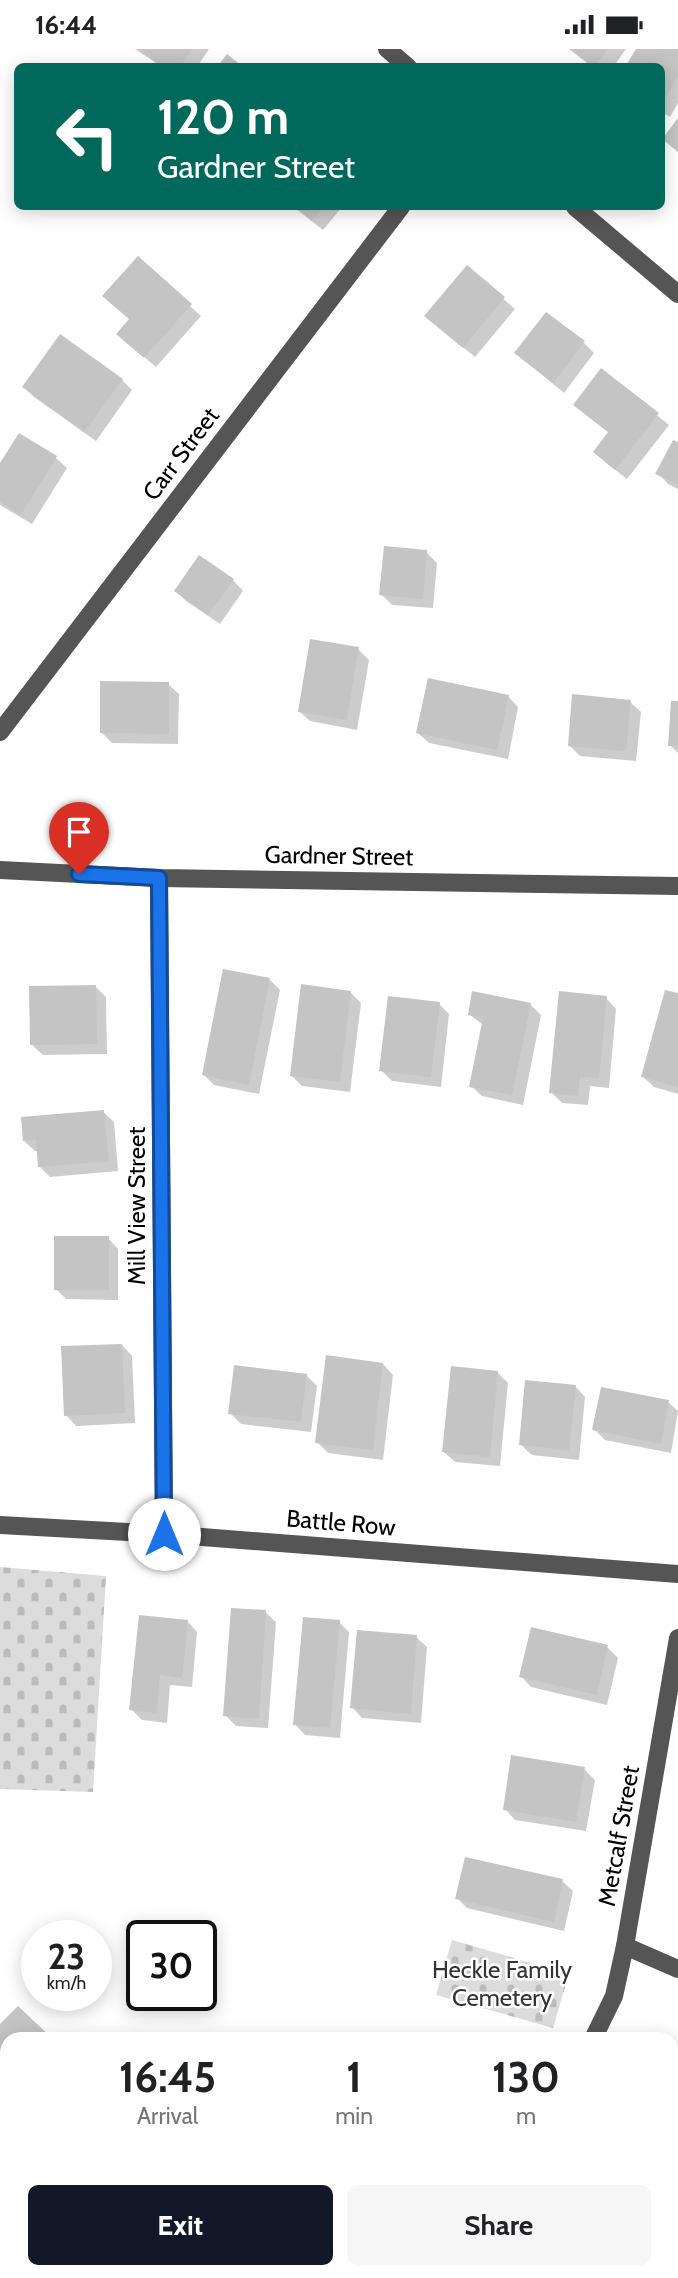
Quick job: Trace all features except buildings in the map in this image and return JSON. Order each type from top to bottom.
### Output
[{"type":"street","points":[[387,49],[403,63]]},
{"type":"street","name":"Carr Street","points":[[0,732],[399,210]]},
{"type":"street","points":[[579,210],[678,294]]},
{"type":"street","name":"Gardner Street","points":[[0,870],[159,878],[678,885]]},
{"type":"street","name":"Mill View Street","points":[[159,878],[164,1534]]},
{"type":"street","name":"Battle Row","points":[[0,1525],[164,1534],[678,1574]]},
{"type":"street","name":"Metcalf Street","points":[[596,2032],[614,1996],[625,1946],[678,1638]]},
{"type":"street","points":[[625,1946],[678,1969]]},
{"type":"green space","points":[[0,1567],[106,1576],[93,1792],[0,1789]]},
{"type":"green space","name":"Heckle Family Cemetery","points":[[452,1940],[569,1974],[553,2028],[436,1995]]},
{"type":"route","points":[[79,874],[159,878],[164,1534]]}]
